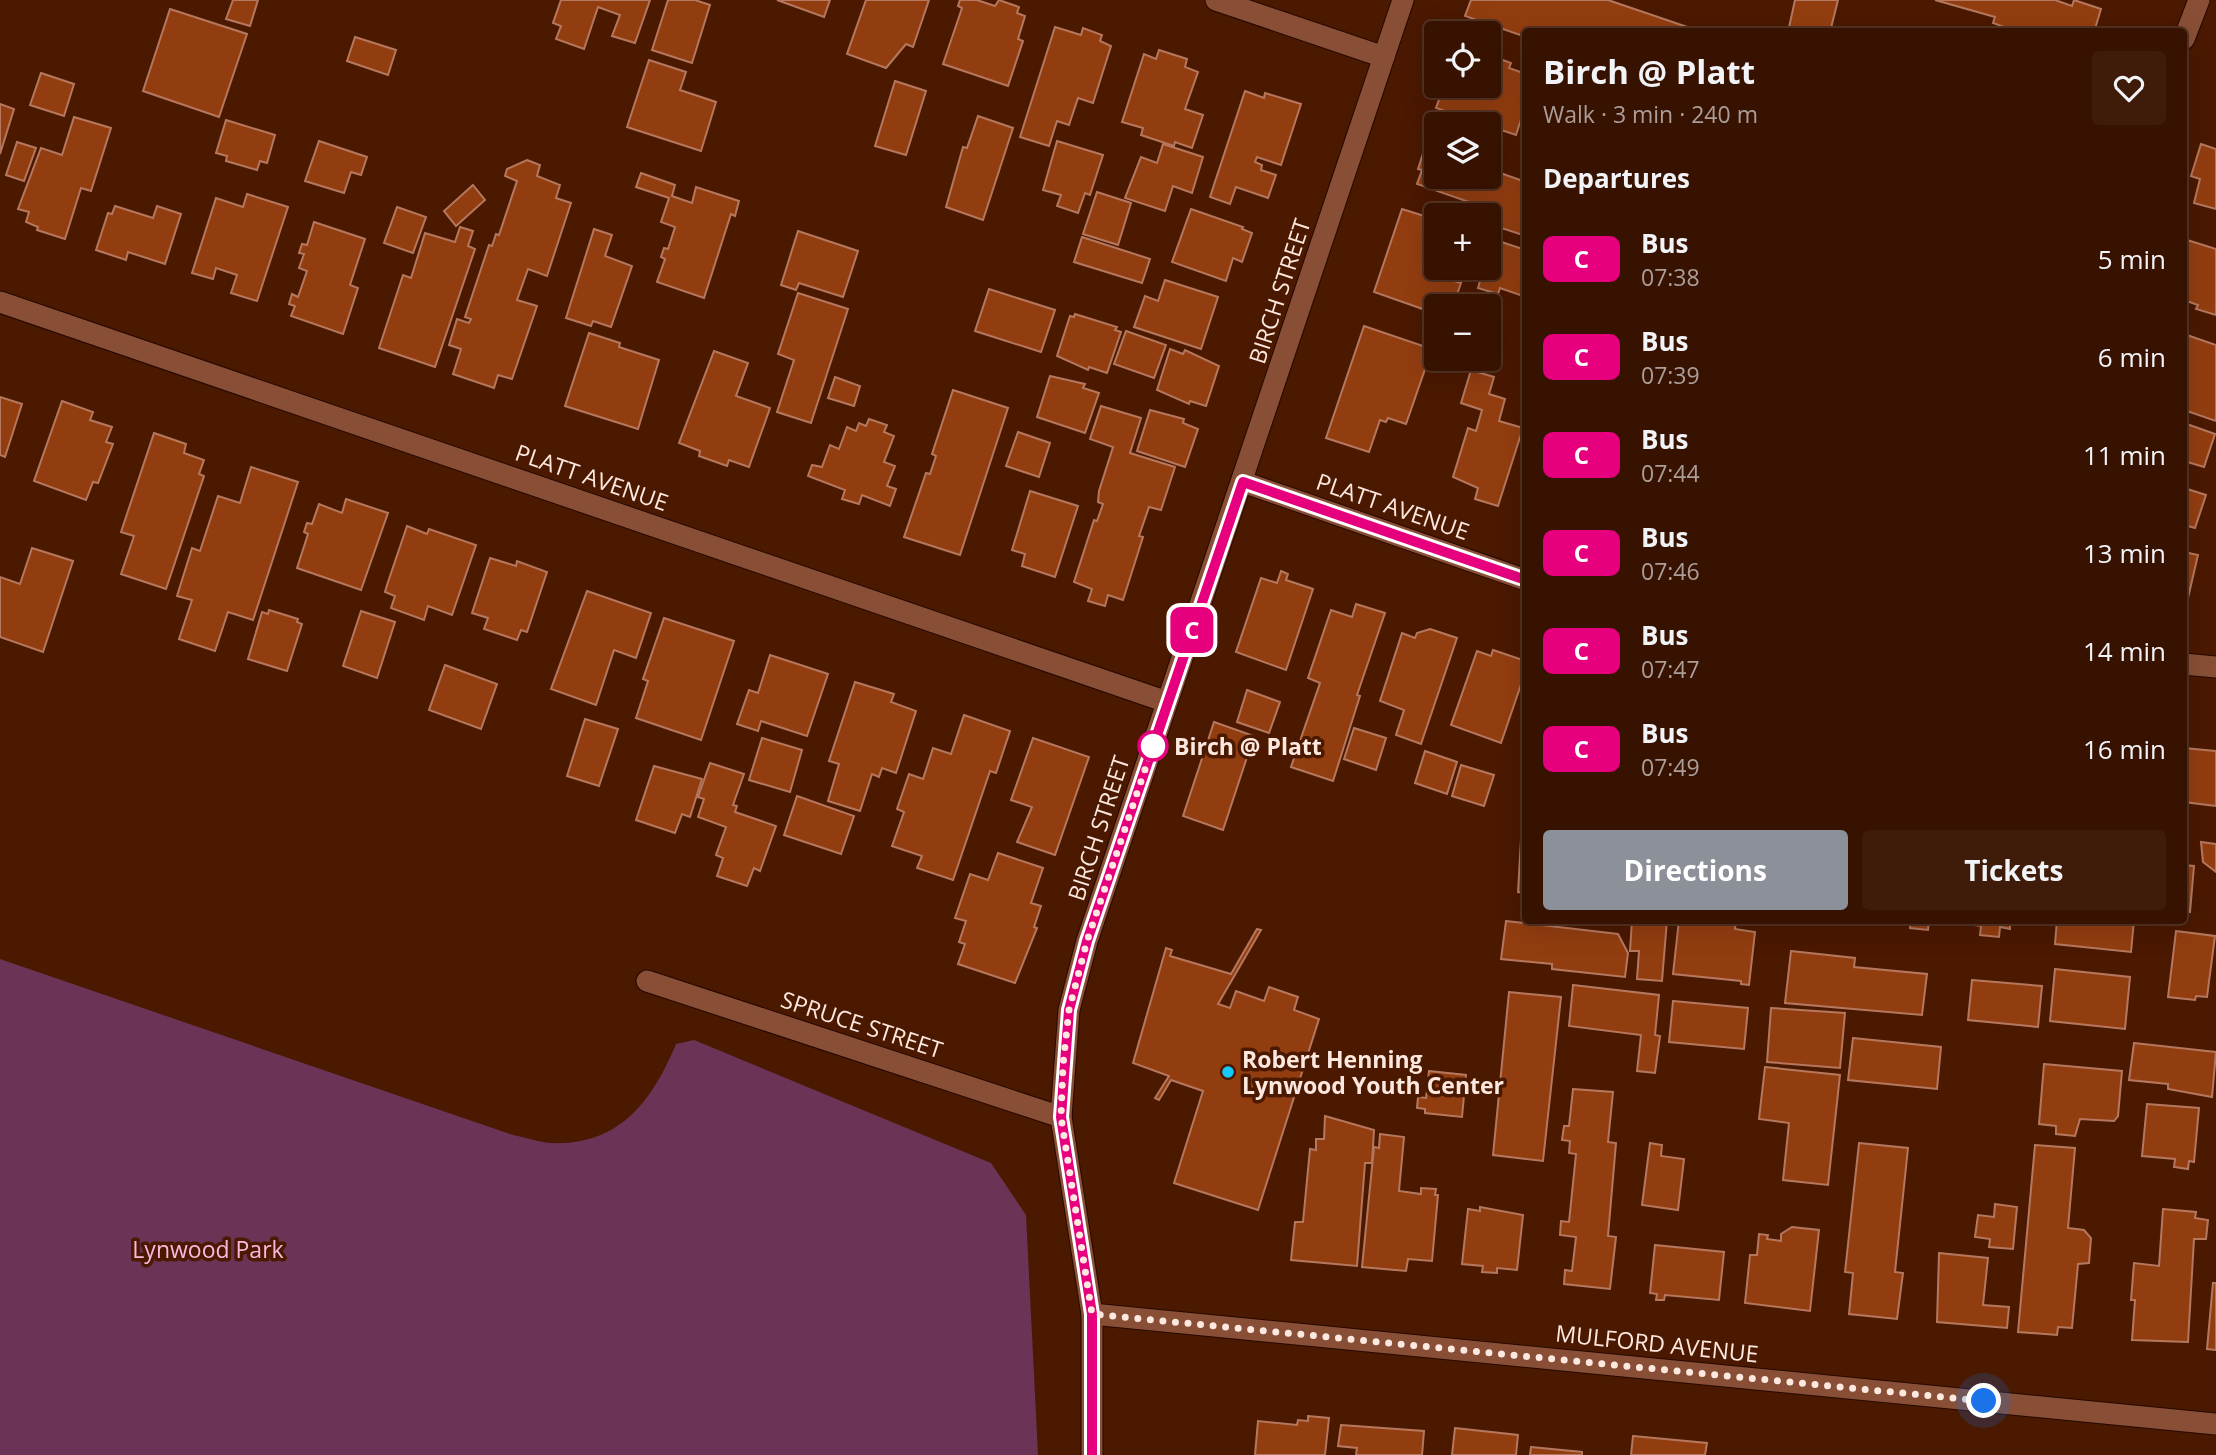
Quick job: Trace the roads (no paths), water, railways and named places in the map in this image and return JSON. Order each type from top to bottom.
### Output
[{"type":"street","points":[[1216,0],[1384,57]]},
{"type":"street","name":"BIRCH STREET","points":[[1092,1455],[1092,1314],[1061,1117],[1069,1010],[1087,941],[1403,0]]},
{"type":"street","points":[[2187,31],[2199,0]]},
{"type":"street","name":"PLATT AVENUE","points":[[0,302],[1167,702]]},
{"type":"street","name":"PLATT AVENUE","points":[[1243,482],[1522,579]]},
{"type":"street","points":[[2187,664],[2216,667]]},
{"type":"street","name":"SPRUCE STREET","points":[[647,981],[1061,1117]]},
{"type":"street","name":"MULFORD AVENUE","points":[[1092,1314],[2216,1424]]},
{"type":"place","name":"Birch @ Platt","points":[[1153,746]]},
{"type":"place","name":"Robert Henning Lynwood Youth Center","points":[[1228,1072]]},
{"type":"park label","name":"Lynwood Park","points":[[208,1249]]}]
